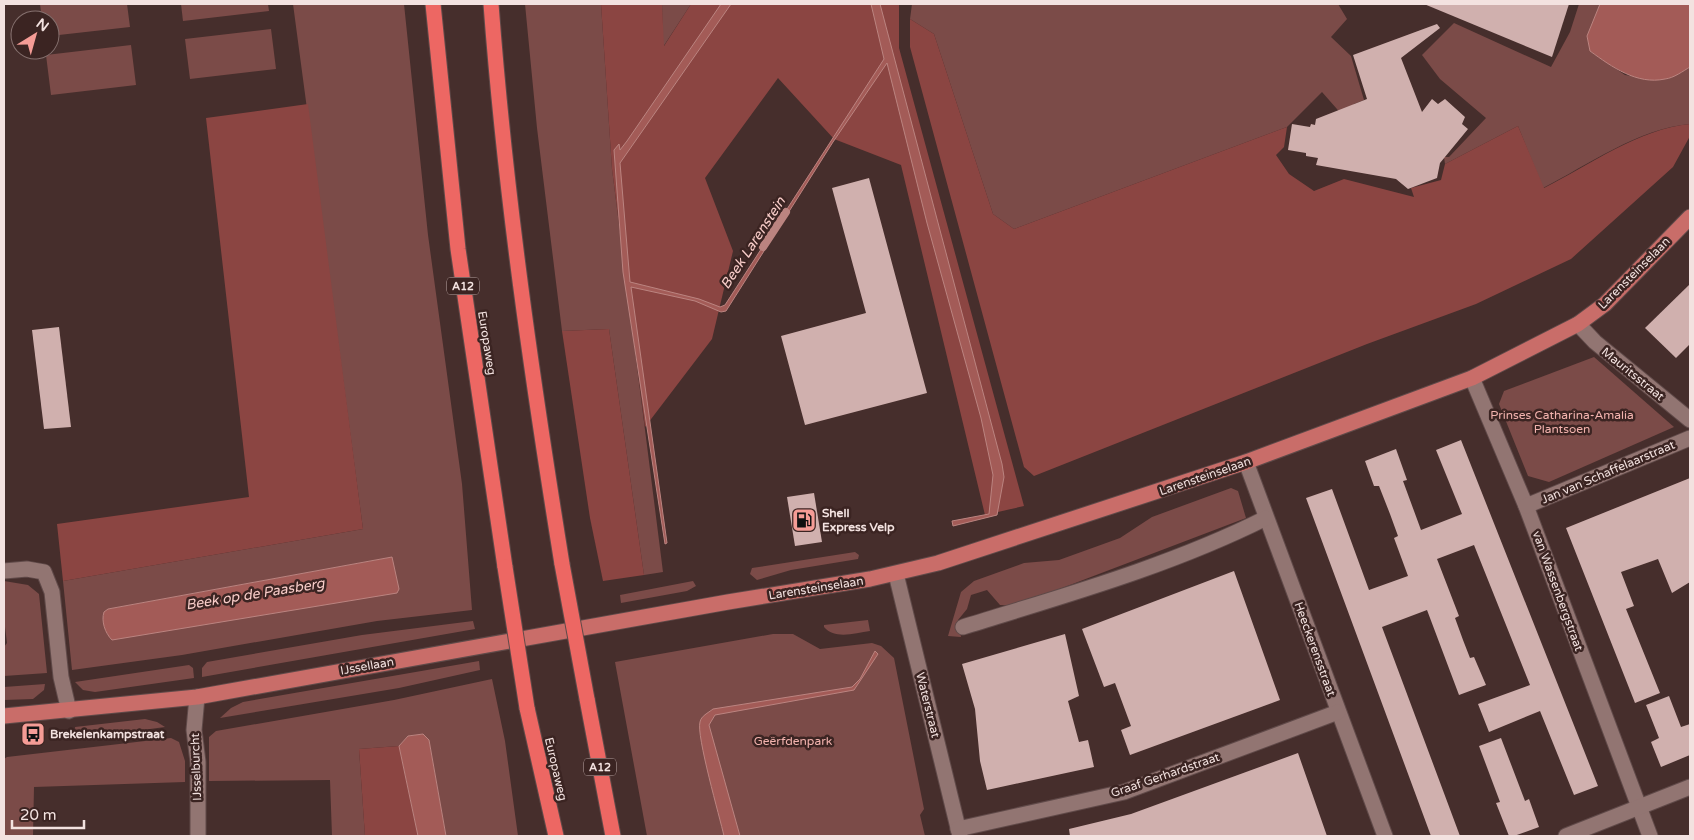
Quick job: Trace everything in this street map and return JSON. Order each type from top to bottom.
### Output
[{"type":"highway","name":"Europaweg","points":[[433,4],[458,249],[527,708],[556,836]]},
{"type":"highway","name":"A12","points":[[491,4],[499,118],[527,342],[562,564],[614,836]]},
{"type":"main road","name":"Larensteinselaan","points":[[664,614],[896,574],[1045,529],[1246,462],[1472,378],[1578,324],[1605,304],[1690,216]]},
{"type":"main road","name":"IJssellaan","points":[[4,716],[197,697],[664,614]]},
{"type":"street","name":"Mauritsstraat","points":[[1578,324],[1595,342],[1690,420]]},
{"type":"street","name":"van Wassenbergstraat","points":[[1472,378],[1526,506],[1650,836]]},
{"type":"street","name":"Jan van Schaffelaarstraat","points":[[1526,506],[1690,438]]},
{"type":"street","name":"Heeckerensstraat","points":[[1246,462],[1385,836]]},
{"type":"street","points":[[964,626],[1109,582],[1222,540],[1266,518]]},
{"type":"street","points":[[4,571],[26,569],[44,572],[52,592],[61,677],[69,711]]},
{"type":"street","name":"Waterstraat","points":[[896,574],[959,833]]},
{"type":"street","name":"IJsselburcht","points":[[197,697],[194,730],[198,762],[198,836]]},
{"type":"street","name":"Graaf Gerhardstraat","points":[[959,833],[1124,792],[1338,712]]},
{"type":"street","points":[[1566,836],[1690,787]]},
{"type":"green space","points":[[40,4],[127,4],[130,27],[60,35],[60,10],[41,10]]},
{"type":"green space","points":[[181,4],[268,4],[269,11],[183,21]]},
{"type":"green space","points":[[293,4],[404,4],[428,235],[462,484],[472,610],[377,621],[182,655],[72,670],[63,581],[363,529]],"holes":[[[392,557],[107,635],[108,609]]]},
{"type":"green space","points":[[525,4],[601,4],[612,169],[663,572],[644,575],[609,329],[562,331],[537,128]]},
{"type":"green space","points":[[662,4],[691,4],[663,47]]},
{"type":"green space","points":[[912,4],[1338,4],[1347,19],[1331,37],[1351,56],[1364,100],[1354,104],[1344,117],[1322,92],[1287,127],[1014,229],[993,214],[934,34],[910,19]]},
{"type":"green space","points":[[1579,4],[1600,4],[1590,51],[1625,75],[1666,79],[1690,67],[1690,124],[1652,132],[1633,140],[1543,188],[1518,126],[1445,164],[1444,157],[1449,157],[1486,118],[1440,79],[1422,55],[1454,23],[1551,67],[1570,32]]},
{"type":"green space","points":[[271,29],[276,69],[190,79],[185,39]]},
{"type":"green space","points":[[131,45],[136,85],[51,95],[47,60],[60,60],[60,53]]},
{"type":"green space","name":"Prinses Catharina-Amalia Plantsoen","points":[[1594,357],[1674,427],[1549,482],[1528,476],[1499,404],[1504,391]]},
{"type":"green space","points":[[1231,488],[1238,491],[1246,518],[1015,606],[1000,605],[987,590],[971,595],[967,609],[958,620],[961,637],[948,636],[961,592],[974,581],[1024,563],[1059,560],[1120,538],[1152,517]]},
{"type":"green space","points":[[855,552],[859,555],[858,559],[791,570],[757,580],[750,574],[752,568]]},
{"type":"green space","points":[[4,581],[28,585],[39,594],[47,673],[4,676],[4,647],[7,643],[4,619]]},
{"type":"green space","points":[[693,581],[696,586],[687,591],[621,603],[620,595]]},
{"type":"green space","points":[[868,620],[870,631],[846,635],[839,635],[824,627],[824,625]]},
{"type":"green space","points":[[473,621],[475,629],[202,677],[202,668],[207,662],[362,635]]},
{"type":"green space","name":"Geërfdenpark","points":[[773,634],[793,634],[820,649],[872,643],[881,646],[894,658],[924,809],[920,815],[925,836],[647,836],[615,662]]},
{"type":"green space","points":[[479,661],[480,670],[399,688],[220,718],[231,708],[243,702]]},
{"type":"green space","points":[[189,665],[193,668],[194,678],[95,692],[83,690],[75,682]]},
{"type":"green space","points":[[492,679],[505,741],[518,836],[446,836],[429,740],[423,734],[408,736],[399,746],[359,749],[365,836],[332,836],[330,780],[209,781],[209,737],[216,731],[394,700]]},
{"type":"green space","points":[[45,684],[44,690],[33,699],[4,700],[4,687]]},
{"type":"green space","points":[[145,719],[157,722],[165,727],[76,739],[75,727]]},
{"type":"green space","points":[[171,738],[179,742],[185,761],[185,782],[34,787],[33,836],[4,836],[4,759],[7,757]]},
{"type":"shaded area","points":[[601,4],[662,4],[664,46],[691,4],[899,4],[899,48],[1024,506],[985,515],[901,165],[834,139],[778,78],[705,178],[733,251],[712,339],[645,427],[612,169]]},
{"type":"shaded area","points":[[910,19],[934,34],[993,214],[1014,229],[1287,127],[1284,147],[1276,155],[1289,174],[1314,191],[1344,179],[1414,197],[1411,188],[1441,180],[1445,164],[1518,126],[1544,188],[1615,149],[1652,133],[1690,124],[1690,136],[1673,167],[1571,259],[1476,304],[1367,344],[1034,476],[1024,467],[910,47]]},
{"type":"shaded area","points":[[308,104],[363,529],[63,581],[57,524],[249,497],[206,118]]},
{"type":"shaded area","points":[[609,329],[644,575],[603,581],[590,518],[562,331]]},
{"type":"shaded area","points":[[399,746],[418,836],[365,836],[359,749]]},
{"type":"water","points":[[721,4],[731,4],[620,163],[630,282],[699,299],[720,307],[725,305],[884,59],[871,4],[880,4],[1002,464],[1004,477],[997,515],[953,526],[952,521],[989,514],[993,475],[981,418],[927,223],[887,63],[833,142],[726,311],[721,312],[695,301],[631,287],[667,543],[665,544],[623,272],[614,150],[619,144],[620,150],[627,141]]},
{"type":"water","points":[[1600,4],[1690,4],[1690,67],[1668,78],[1645,79],[1625,73],[1598,57],[1590,51],[1587,36]]},
{"type":"water","name":"Beek op de Paasberg","points":[[392,557],[399,589],[397,593],[112,640],[104,627],[103,616],[104,612],[108,609]]},
{"type":"water","points":[[875,651],[878,654],[854,690],[715,715],[709,725],[740,836],[724,836],[702,743],[700,722],[702,718],[713,709],[852,687],[860,679]]},
{"type":"water","points":[[423,734],[429,740],[446,836],[418,836],[399,746],[408,736]]},
{"type":"building","points":[[1424,4],[1569,4],[1552,57]]},
{"type":"building","points":[[1437,24],[1440,28],[1401,58],[1422,112],[1432,99],[1438,104],[1445,99],[1465,117],[1462,124],[1468,129],[1440,163],[1437,178],[1408,189],[1396,179],[1316,165],[1318,158],[1306,156],[1306,153],[1288,150],[1292,124],[1310,127],[1311,124],[1315,125],[1316,119],[1367,99],[1353,55]]},
{"type":"building","points":[[869,178],[927,393],[805,425],[781,336],[866,313],[832,188]]},
{"type":"building","points":[[1690,284],[1690,344],[1676,358],[1645,328]]},
{"type":"building","points":[[59,327],[71,427],[44,429],[32,330]]},
{"type":"building","points":[[1461,440],[1598,786],[1574,795],[1540,711],[1489,732],[1478,704],[1530,685],[1474,545],[1437,559],[1459,616],[1455,618],[1470,658],[1474,657],[1486,685],[1459,695],[1427,610],[1382,627],[1460,836],[1431,836],[1306,498],[1332,489],[1369,590],[1408,576],[1394,538],[1398,536],[1390,514],[1379,486],[1374,486],[1365,461],[1396,449],[1407,480],[1403,481],[1421,530],[1462,514],[1436,450]]},
{"type":"building","points":[[1690,478],[1690,582],[1672,593],[1658,559],[1621,572],[1634,606],[1626,609],[1660,693],[1635,703],[1566,528]]},
{"type":"building","points":[[814,493],[822,542],[795,546],[787,497]]},
{"type":"building","points":[[1234,571],[1280,700],[1130,755],[1121,730],[1131,726],[1115,683],[1104,687],[1082,629]]},
{"type":"building","points":[[1065,634],[1079,696],[1068,701],[1079,742],[1088,740],[1094,767],[987,790],[980,761],[975,709],[962,664]]},
{"type":"building","points":[[1669,696],[1681,727],[1690,724],[1690,755],[1661,767],[1651,742],[1659,738],[1646,705]]},
{"type":"building","points":[[1501,738],[1525,801],[1529,799],[1539,827],[1514,836],[1509,836],[1496,803],[1500,802],[1479,746]]},
{"type":"building","points":[[1298,753],[1327,836],[1070,836],[1069,829],[1131,814]]},
{"type":"waterway","name":"Beek Larenstein","points":[[763,247],[786,212]]},
{"type":"place","name":"Shell Express Velp","points":[[804,520]]},
{"type":"place","name":"Brekelenkampstraat","points":[[33,734]]}]
